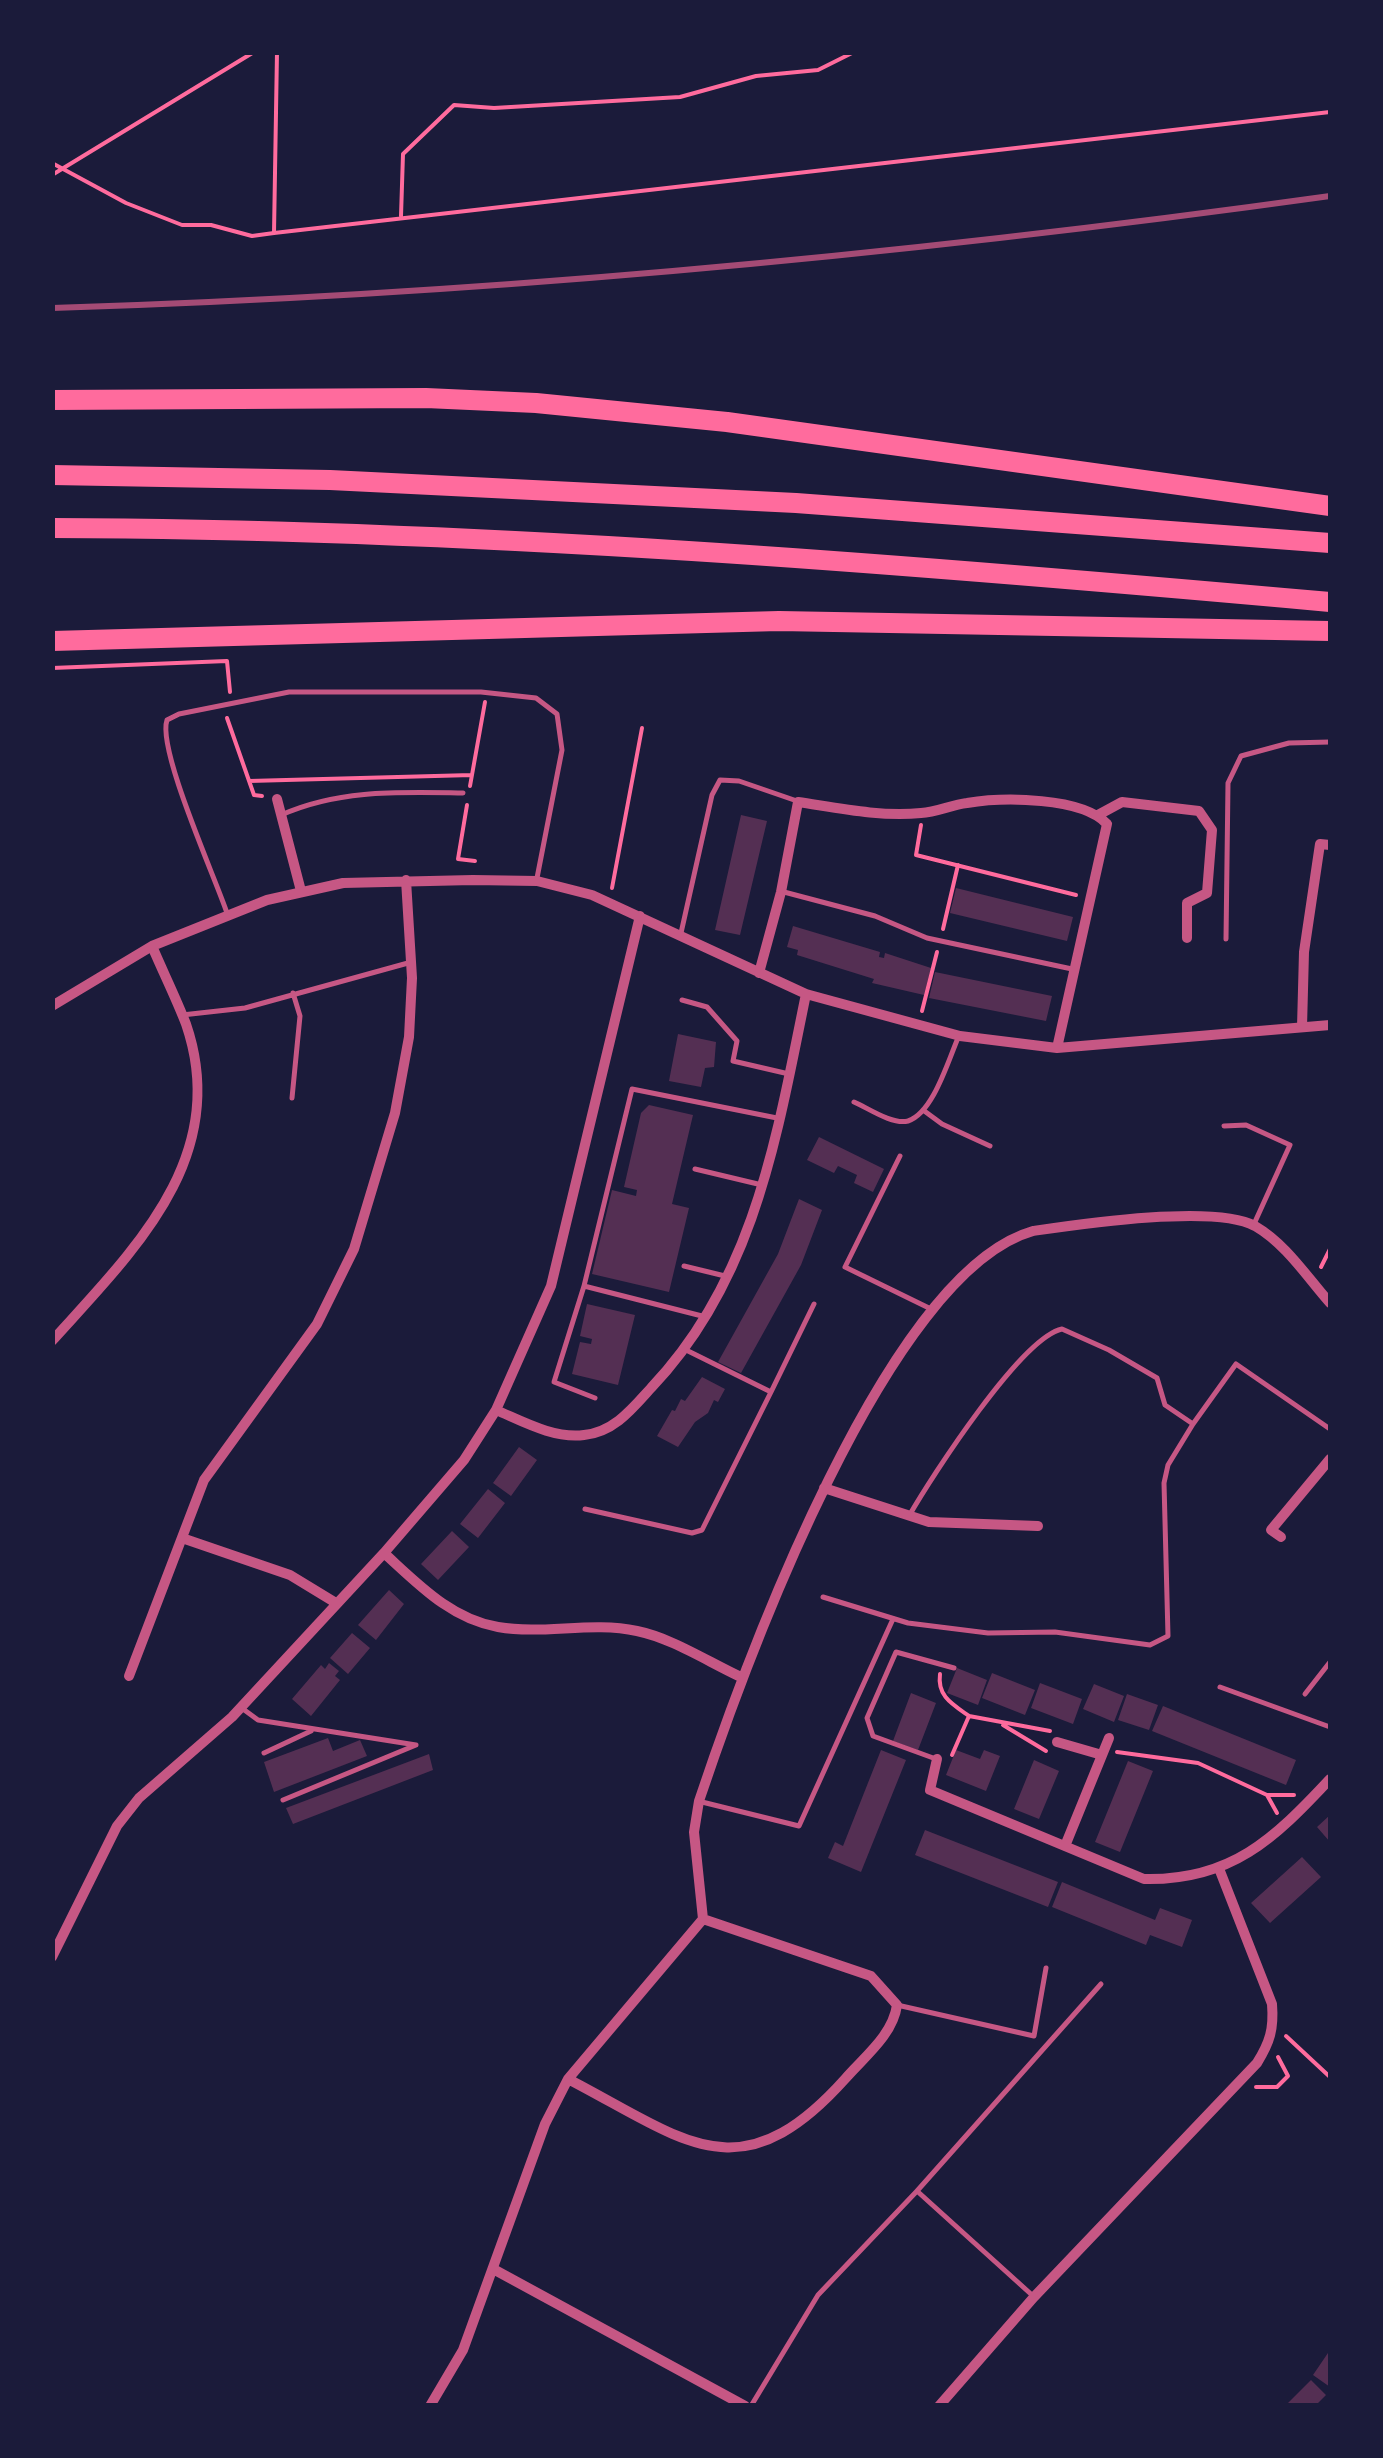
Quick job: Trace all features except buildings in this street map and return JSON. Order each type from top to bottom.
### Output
[{"type":"highway","points":[[52,400],[426,398],[556,404],[727,422],[1330,506]]},
{"type":"highway","points":[[52,475],[330,480],[796,503],[1330,542]]},
{"type":"highway","points":[[52,528],[616,546],[884,563],[1330,602]]},
{"type":"highway","points":[[52,641],[779,621],[1330,631]]},
{"type":"street","points":[[277,799],[302,891]]},
{"type":"street","points":[[760,973],[798,802],[870,812],[924,813],[966,803],[1018,800],[1098,814],[1108,824],[1057,1048]]},
{"type":"street","points":[[1098,814],[1122,802],[1199,811],[1212,830],[1207,893],[1187,903],[1187,938]]},
{"type":"street","points":[[1302,1027],[1304,952],[1320,844],[1330,844]]},
{"type":"street","points":[[129,1676],[204,1480],[317,1324],[354,1249],[395,1112],[409,1037],[412,963],[406,880]]},
{"type":"street","points":[[52,1006],[152,946],[227,913],[302,891],[343,883],[406,880],[537,881],[609,902],[806,994],[960,1036],[1057,1048],[1190,1040],[1330,1025]]},
{"type":"street","points":[[52,1956],[118,1826],[139,1798],[232,1717],[384,1553],[464,1460],[496,1410],[552,1286],[640,916]]},
{"type":"street","points":[[52,1341],[146,1237],[175,1186],[194,1114],[194,1070],[182,1015],[152,946]]},
{"type":"street","points":[[496,1410],[561,1434],[583,1436],[606,1429],[624,1417],[684,1349],[728,1276],[765,1185],[806,994]]},
{"type":"street","points":[[430,2406],[464,2350],[545,2124],[568,2079],[703,1918],[694,1832],[699,1801],[743,1678],[786,1568],[854,1430],[933,1311],[986,1252],[1019,1234],[1068,1226],[1208,1216],[1253,1225],[1284,1249],[1330,1303]]},
{"type":"street","points":[[1281,1537],[1271,1530],[1330,1459]]},
{"type":"street","points":[[824,1488],[908,1518],[961,1526],[1038,1526]]},
{"type":"street","points":[[182,1538],[290,1575],[336,1602]]},
{"type":"street","points":[[384,1553],[441,1603],[472,1620],[501,1628],[598,1626],[640,1631],[743,1678]]},
{"type":"street","points":[[1064,1846],[1109,1738]]},
{"type":"street","points":[[1056,1742],[1102,1755]]},
{"type":"street","points":[[937,1759],[930,1790],[1144,1879],[1181,1880],[1220,1870],[1290,1823],[1330,1778]]},
{"type":"street","points":[[939,2406],[1034,2297],[1257,2063],[1274,2028],[1272,2004],[1220,1870]]},
{"type":"street","points":[[568,2079],[696,2146],[746,2148],[768,2142],[834,2092],[895,2020],[897,2005],[872,1976],[703,1918]]},
{"type":"street","points":[[495,2270],[748,2406]]},
{"type":"lane","points":[[227,913],[169,757],[164,730],[167,720],[178,714],[289,692],[464,691],[536,698],[549,705],[562,724],[562,750],[537,881]]},
{"type":"lane","points":[[1226,939],[1228,782],[1240,756],[1289,743],[1330,742]]},
{"type":"lane","points":[[680,936],[712,796],[720,780],[739,781],[798,802]]},
{"type":"lane","points":[[281,815],[316,800],[344,796],[463,793]]},
{"type":"lane","points":[[781,892],[875,916],[927,938],[1075,970]]},
{"type":"lane","points":[[182,1015],[245,1008],[412,963]]},
{"type":"lane","points":[[292,1098],[300,1016],[293,993]]},
{"type":"lane","points":[[682,1000],[707,1008],[737,1040],[733,1061],[790,1074]]},
{"type":"lane","points":[[854,1102],[893,1120],[907,1121],[924,1110],[960,1036]]},
{"type":"lane","points":[[595,1398],[554,1382],[584,1286],[632,1089],[780,1118]]},
{"type":"lane","points":[[924,1110],[942,1124],[990,1146]]},
{"type":"lane","points":[[1224,1126],[1246,1125],[1290,1145],[1253,1225]]},
{"type":"lane","points":[[900,1156],[845,1267],[933,1311]]},
{"type":"lane","points":[[694,1169],[765,1185]]},
{"type":"lane","points":[[684,1266],[728,1276]]},
{"type":"lane","points":[[584,1286],[705,1316]]},
{"type":"lane","points":[[585,1509],[692,1533],[702,1530],[814,1304]]},
{"type":"lane","points":[[908,1518],[930,1480],[1018,1361],[1050,1332],[1062,1329],[1157,1378],[1165,1405],[1193,1424]]},
{"type":"lane","points":[[684,1349],[771,1392]]},
{"type":"lane","points":[[823,1597],[893,1619],[988,1633],[1055,1632],[1150,1645],[1168,1636],[1164,1484],[1168,1465],[1236,1364],[1330,1429]]},
{"type":"lane","points":[[699,1801],[798,1826],[893,1619]]},
{"type":"lane","points":[[937,1759],[873,1736],[867,1718],[896,1652],[954,1668]]},
{"type":"lane","points":[[1304,1694],[1330,1662]]},
{"type":"lane","points":[[1220,1687],[1330,1727]]},
{"type":"lane","points":[[241,1707],[258,1720],[416,1746],[283,1800]]},
{"type":"lane","points":[[264,1753],[314,1730]]},
{"type":"lane","points":[[897,2005],[1034,2036],[1046,1968]]},
{"type":"lane","points":[[748,2406],[818,2295],[917,2191],[1101,1984]]},
{"type":"lane","points":[[917,2191],[1034,2297]]},
{"type":"path","points":[[52,175],[254,52]]},
{"type":"path","points":[[274,233],[278,52]]},
{"type":"path","points":[[401,217],[403,154],[454,105],[494,108],[680,97],[756,76],[818,70],[854,52]]},
{"type":"path","points":[[52,163],[90,186],[182,225],[211,224],[252,236],[1330,112]]},
{"type":"path","points":[[52,668],[227,661],[232,702]]},
{"type":"path","points":[[222,704],[254,795],[277,799]]},
{"type":"path","points":[[609,902],[642,728]]},
{"type":"path","points":[[249,781],[472,775]]},
{"type":"path","points":[[924,813],[916,855],[1091,899]]},
{"type":"path","points":[[1313,1284],[1330,1250]]},
{"type":"path","points":[[942,1664],[938,1687],[945,1698],[969,1716],[1061,1733],[1052,1754],[1004,1725]]},
{"type":"path","points":[[937,1759],[950,1762],[969,1716]]},
{"type":"path","points":[[1102,1755],[1146,1754],[1198,1763],[1268,1795],[1315,1796]]},
{"type":"path","points":[[1250,2090],[1277,2087],[1288,2076],[1278,2061],[1288,2024]]},
{"type":"path","points":[[1274,2028],[1330,2077]]},
{"type":"railway","points":[[52,308],[373,293],[693,269],[1012,237],[1330,196]]}]
